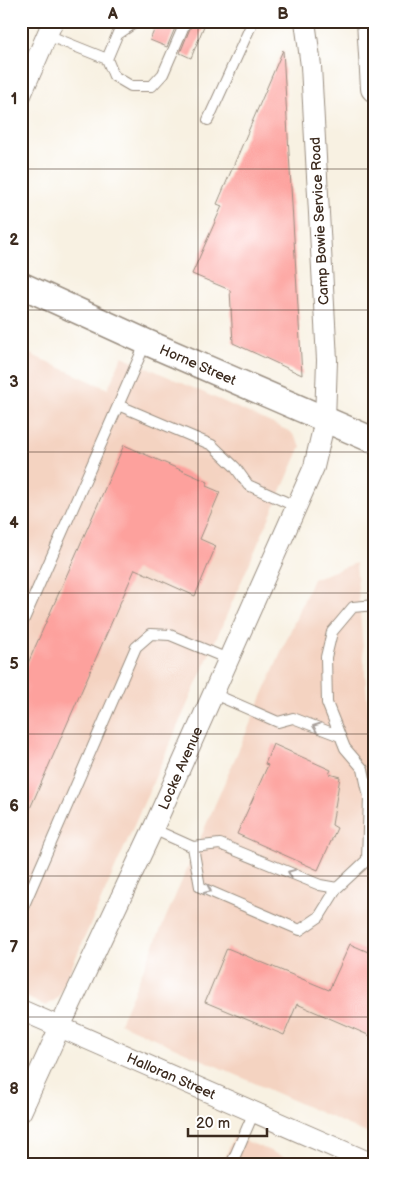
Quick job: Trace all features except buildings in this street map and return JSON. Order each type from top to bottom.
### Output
[{"type":"main road","points":[[372,21],[375,88]]},
{"type":"street","name":"Camp Bowie Service Road","points":[[305,21],[310,66],[327,351],[326,420]]},
{"type":"street","points":[[21,95],[50,28]]},
{"type":"street","name":"Horne Street","points":[[21,285],[146,342],[375,441]]},
{"type":"street","name":"Locke Avenue","points":[[21,1112],[154,829],[297,507],[314,467],[326,420]]},
{"type":"street","name":"Halloran Street","points":[[21,1010],[370,1164]]},
{"type":"lane","points":[[106,59],[123,21]]},
{"type":"lane","points":[[117,35],[137,21]]},
{"type":"lane","points":[[50,28],[106,59],[114,76],[131,86],[152,86],[163,74],[186,21]]},
{"type":"lane","points":[[208,120],[252,21]]},
{"type":"lane","points":[[21,626],[146,342]]},
{"type":"lane","points":[[118,405],[212,445],[234,467],[248,485],[297,507]]},
{"type":"lane","points":[[193,847],[200,887],[300,930],[319,918],[337,888],[367,860],[372,797],[363,769],[345,748],[327,703],[326,656],[332,632],[353,607],[375,606]]},
{"type":"lane","points":[[21,912],[136,647],[151,634],[170,635],[228,660]]},
{"type":"lane","points":[[214,694],[278,722],[293,718],[340,736]]},
{"type":"lane","points":[[154,829],[193,847],[220,844],[320,885],[337,888]]},
{"type":"lane","points":[[231,1165],[254,1112]]},
{"type":"shaded area","points":[[21,350],[108,389],[122,356],[291,432],[301,446],[58,998],[46,1006],[21,995]]},
{"type":"shaded area","points":[[356,563],[375,794],[375,1137],[120,1023],[313,579]]},
{"type":"shaded area","points":[[234,1136],[304,1165],[222,1165]]}]
